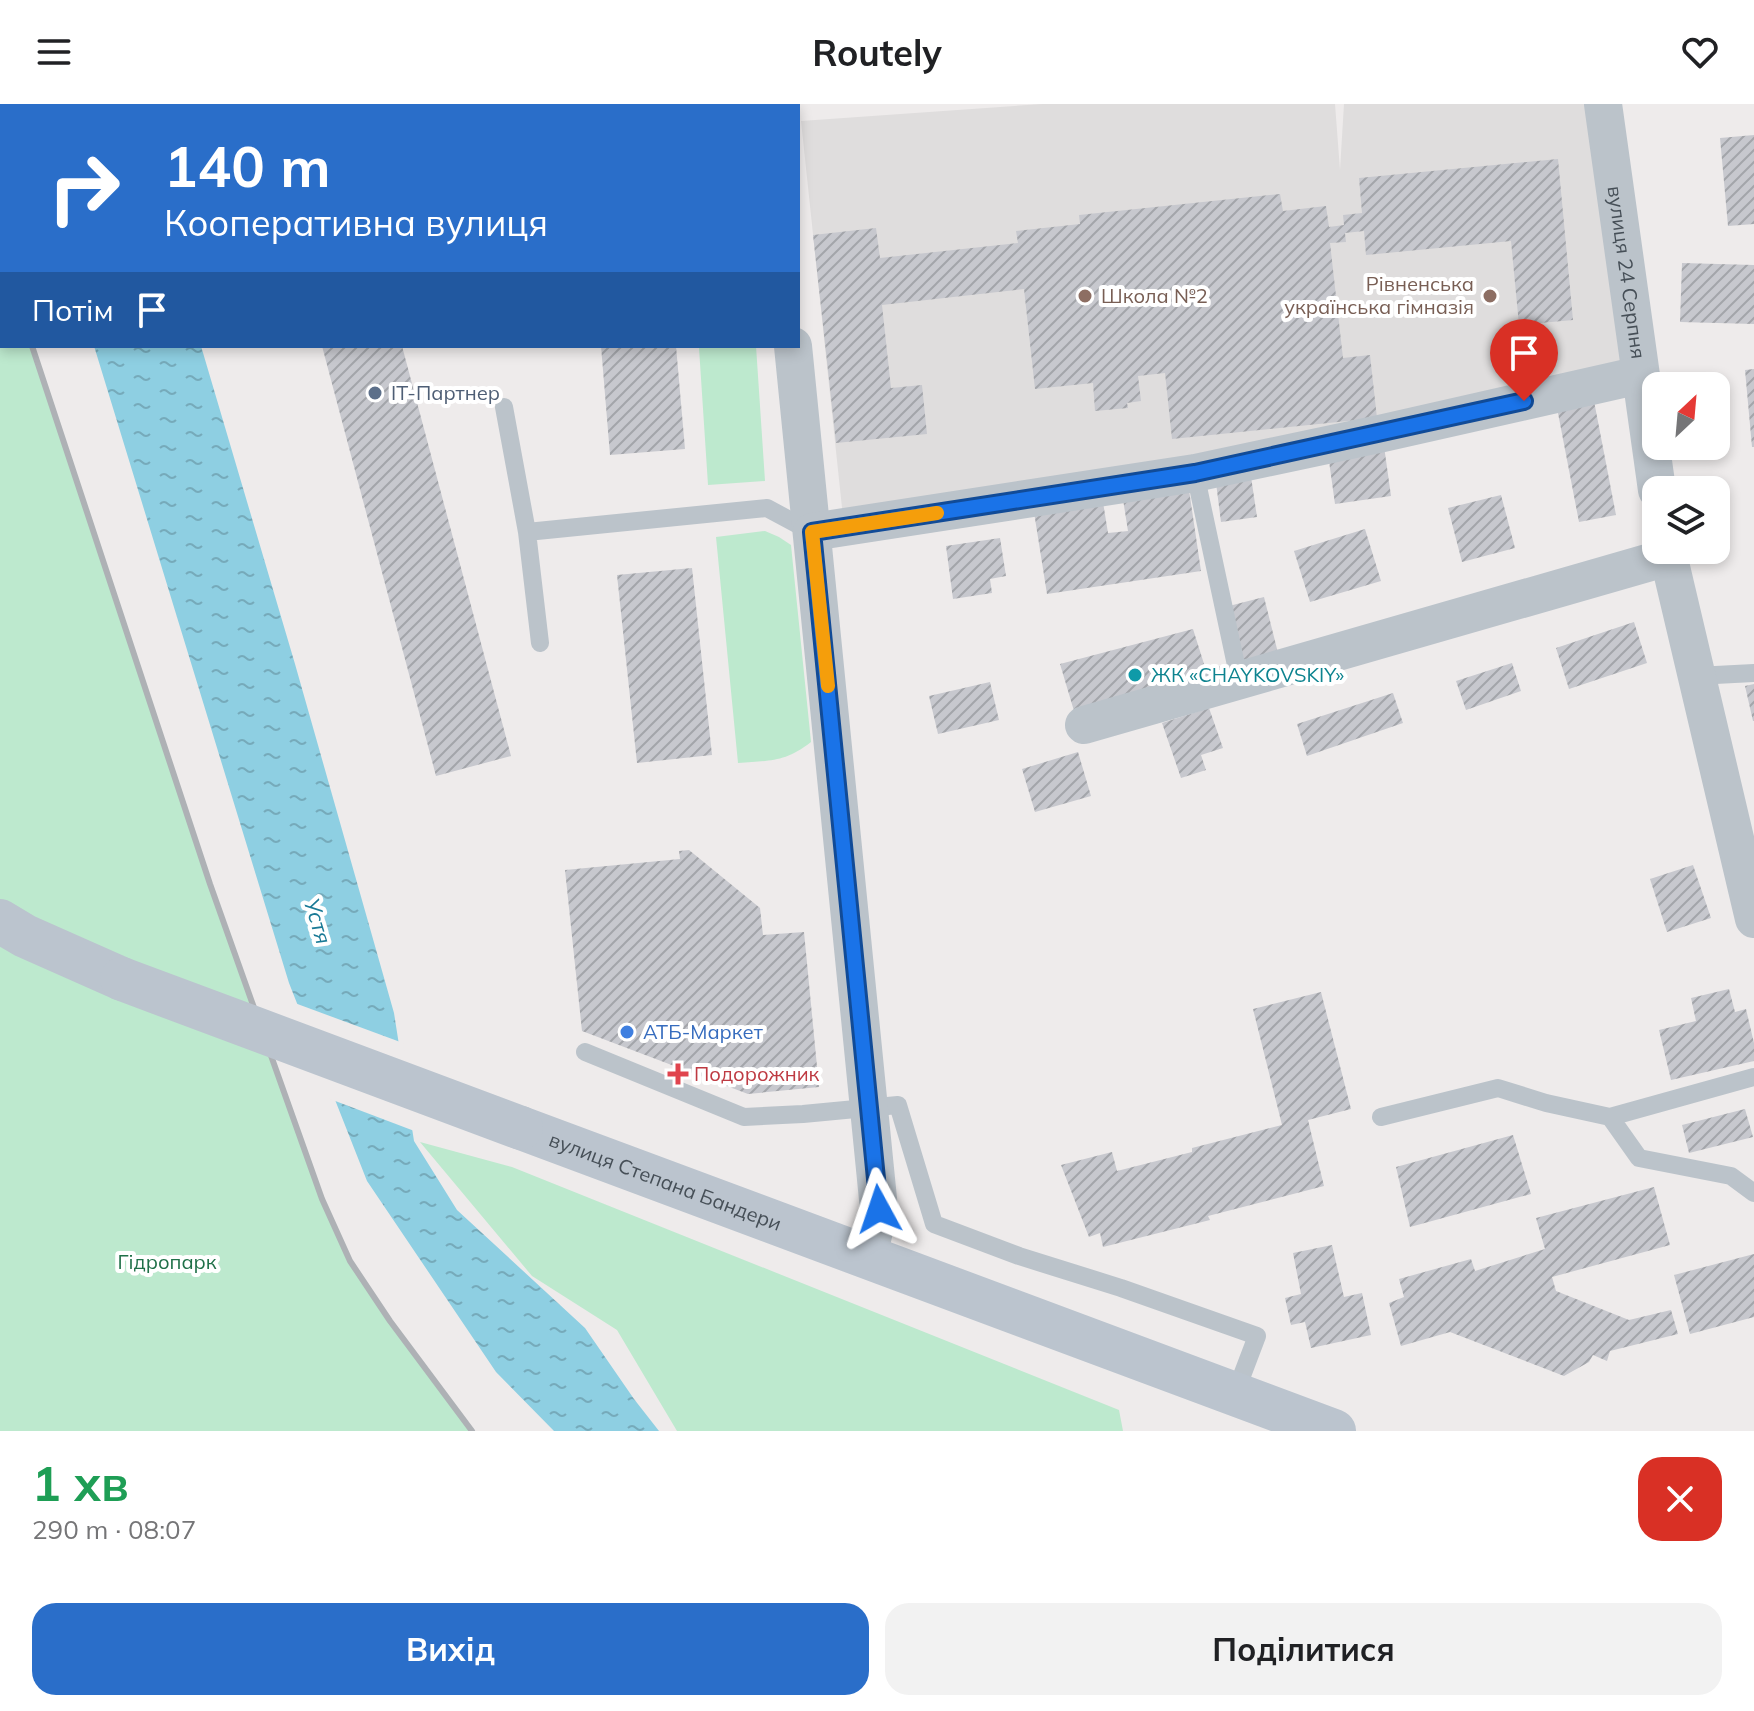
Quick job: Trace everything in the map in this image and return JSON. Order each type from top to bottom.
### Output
[{"type":"main road","name":"вулиця Степана Бандери","points":[[0,921],[25,936],[122,979],[1334,1431]]},
{"type":"street","name":"вулиця 24 Серпня","points":[[1603,104],[1655,476]]},
{"type":"street","points":[[793,348],[879,1209],[868,1257]]},
{"type":"street","points":[[812,532],[1195,473],[1640,375]]},
{"type":"street","points":[[1084,725],[1642,561]]},
{"type":"street","points":[[1669,564],[1754,919]]},
{"type":"lane","points":[[504,407],[527,532],[540,643]]},
{"type":"lane","points":[[1195,473],[1239,679]]},
{"type":"lane","points":[[527,532],[767,508],[812,532]]},
{"type":"lane","points":[[1696,676],[1754,673]]},
{"type":"lane","points":[[585,1052],[744,1117],[898,1105],[934,1224],[1257,1336],[1235,1394]]},
{"type":"lane","points":[[1381,1117],[1498,1088],[1546,1103],[1610,1117],[1754,1077]]},
{"type":"lane","points":[[1610,1117],[1639,1158],[1731,1176],[1754,1193]]},
{"type":"shaded area","name":"Школа №2","points":[[1042,104],[1335,104],[1340,170],[1344,104],[1603,104],[1640,375],[843,517],[801,121]]},
{"type":"green space","name":"Гідропарк","points":[[0,348],[33,348],[210,884],[322,1199],[350,1261],[390,1321],[472,1431],[0,1431]]},
{"type":"green space","points":[[699,348],[756,348],[765,481],[708,485]]},
{"type":"green space","points":[[765,531],[791,545],[811,742],[784,757],[738,763],[716,537]]},
{"type":"green space","points":[[420,1142],[512,1167],[1119,1410],[1123,1431],[677,1431],[617,1330],[532,1276]]},
{"type":"water","name":"Устя","points":[[95,348],[202,348],[394,1013],[414,1141],[457,1210],[585,1328],[659,1431],[554,1431],[496,1372],[367,1181],[289,983]]},
{"type":"pier","points":[[292,1002],[403,1043],[417,1132],[330,1099]]},
{"type":"building","points":[[1754,135],[1754,224],[1728,226],[1720,138]]},
{"type":"building","points":[[1558,159],[1573,320],[1519,325],[1511,241],[1366,255],[1364,231],[1345,233],[1346,242],[1330,243],[1343,358],[1370,355],[1377,418],[1172,439],[1165,373],[1138,376],[1141,401],[1127,403],[1128,408],[1095,411],[1093,383],[1035,389],[1024,289],[882,305],[891,388],[922,385],[927,434],[836,443],[813,235],[876,228],[880,258],[1018,243],[1016,231],[1080,224],[1079,215],[1280,194],[1283,211],[1326,206],[1329,227],[1344,225],[1343,215],[1362,213],[1359,178]]},
{"type":"building","points":[[1682,263],[1754,265],[1754,324],[1680,322]]},
{"type":"building","points":[[323,348],[403,348],[511,756],[436,776]]},
{"type":"building","points":[[601,348],[676,348],[685,449],[610,455]]},
{"type":"building","points":[[1754,369],[1754,447],[1752,447],[1745,370]]},
{"type":"building","points":[[1594,401],[1616,515],[1579,522],[1557,408]]},
{"type":"building","points":[[1384,446],[1391,496],[1335,504],[1328,454]]},
{"type":"building","points":[[1250,470],[1257,517],[1221,522],[1215,475]]},
{"type":"building","points":[[1188,483],[1201,571],[1047,594],[1033,506],[1102,496],[1108,533],[1128,531],[1122,493]]},
{"type":"building","points":[[1501,495],[1515,548],[1462,562],[1448,508]]},
{"type":"building","points":[[1365,529],[1381,581],[1310,602],[1294,551]]},
{"type":"building","points":[[1000,538],[1006,576],[990,579],[992,593],[953,599],[946,546]]},
{"type":"building","points":[[692,568],[712,755],[637,763],[617,575]]},
{"type":"building","points":[[1264,597],[1278,653],[1243,662],[1229,606]]},
{"type":"building","points":[[1634,622],[1647,663],[1569,689],[1556,648]]},
{"type":"building","name":"ЖК «CHAYKOVSKIY»","points":[[1193,629],[1211,686],[1077,721],[1060,664]]},
{"type":"building","points":[[1512,663],[1521,691],[1466,710],[1456,681]]},
{"type":"building","points":[[990,682],[999,720],[938,734],[929,696]]},
{"type":"building","points":[[1754,684],[1754,721],[1753,721],[1745,686]]},
{"type":"building","points":[[1393,693],[1403,723],[1307,756],[1297,724]]},
{"type":"building","points":[[1209,708],[1223,748],[1201,755],[1206,770],[1181,778],[1162,723]]},
{"type":"building","points":[[1078,752],[1091,796],[1035,812],[1022,769]]},
{"type":"building","points":[[689,850],[760,908],[763,935],[804,932],[819,1087],[748,1094],[582,1031],[565,870],[680,859],[679,851]]},
{"type":"building","points":[[1693,865],[1711,918],[1667,932],[1650,879]]},
{"type":"building","points":[[1729,989],[1735,1012],[1746,1009],[1754,1043],[1754,1061],[1671,1080],[1659,1030],[1696,1021],[1691,998]]},
{"type":"building","points":[[1321,992],[1351,1109],[1308,1120],[1324,1186],[1208,1216],[1210,1220],[1103,1247],[1100,1233],[1089,1237],[1061,1165],[1112,1152],[1117,1171],[1282,1125],[1253,1009]]},
{"type":"building","points":[[1745,1109],[1753,1137],[1689,1153],[1682,1125]]},
{"type":"building","points":[[1513,1135],[1531,1194],[1410,1227],[1396,1167]]},
{"type":"building","points":[[1654,1187],[1670,1245],[1552,1277],[1556,1291],[1629,1320],[1671,1310],[1678,1334],[1610,1351],[1607,1361],[1593,1355],[1589,1362],[1564,1376],[1450,1332],[1401,1346],[1389,1303],[1404,1297],[1399,1279],[1471,1259],[1475,1271],[1545,1249],[1536,1218]]},
{"type":"building","points":[[1332,1245],[1344,1297],[1362,1293],[1371,1335],[1311,1348],[1305,1322],[1291,1325],[1285,1298],[1301,1294],[1293,1253]]},
{"type":"building","points":[[1754,1254],[1754,1317],[1690,1334],[1674,1275]]},
{"type":"railway","points":[[33,348],[210,884],[322,1199],[350,1261],[390,1321],[472,1431]]},
{"type":"slow traffic","points":[[828,686],[812,532],[937,513]]},
{"type":"place","name":"Школа №2","points":[[1085,296]]},
{"type":"place","name":"Рівненська українська гімназія","points":[[1490,296]]},
{"type":"place","name":"ІТ-Партнер","points":[[375,393]]},
{"type":"place","name":"ЖК «CHAYKOVSKIY»","points":[[1135,675]]},
{"type":"place","name":"АТБ-Маркет","points":[[627,1032]]},
{"type":"place","name":"Подорожник","points":[[678,1074]]},
{"type":"route","points":[[879,1209],[812,532],[1195,473],[1524,401]]}]
